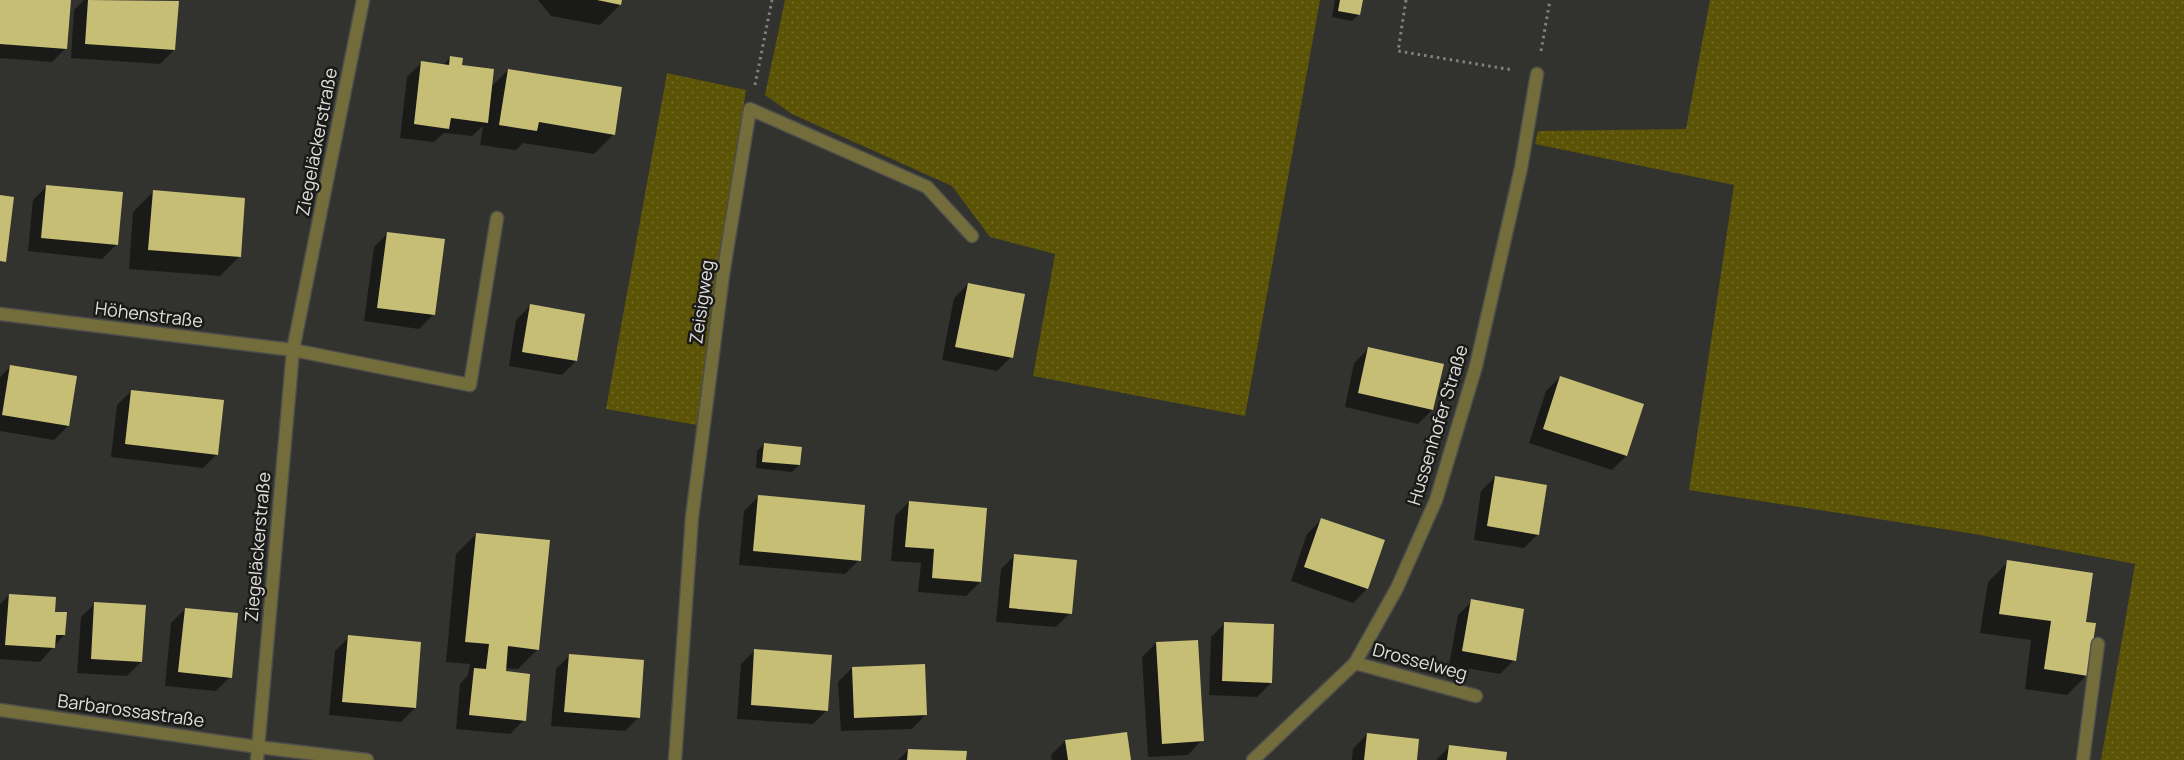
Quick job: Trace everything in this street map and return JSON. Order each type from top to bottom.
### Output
[{"type":"street","name":"Ziegeläckerstraße","points":[[258,754],[293,350],[363,0]]},
{"type":"street","name":"Hussenhofer Straße","points":[[1253,760],[1355,663],[1397,588],[1436,500],[1476,366],[1521,168],[1537,74]]},
{"type":"street","points":[[750,109],[927,187],[972,236]]},
{"type":"street","name":"Zeisigweg","points":[[675,760],[692,516],[722,275],[750,109]]},
{"type":"street","points":[[293,350],[470,385],[497,218]]},
{"type":"street","name":"Höhenstraße","points":[[0,314],[293,350]]},
{"type":"street","points":[[2083,760],[2098,644]]},
{"type":"street","name":"Drosselweg","points":[[1355,663],[1476,696]]},
{"type":"street","name":"Barbarossastraße","points":[[0,710],[258,754]]},
{"type":"street","points":[[258,754],[367,760]]},
{"type":"path","points":[[750,109],[772,0]]},
{"type":"path","points":[[1406,0],[1398,51],[1537,74],[1550,0]]},
{"type":"shaded area","points":[[785,0],[1320,0],[1245,416],[1033,376],[1055,254],[990,237],[952,186],[792,114],[765,95]]},
{"type":"shaded area","points":[[1710,0],[2184,0],[2184,760],[2101,760],[2135,564],[1969,533],[1689,490],[1734,185],[1535,144],[1538,131],[1686,129]]},
{"type":"shaded area","points":[[667,73],[746,90],[697,425],[606,409]]},
{"type":"building","points":[[0,0],[71,0],[67,49],[0,44]]},
{"type":"building","points":[[88,0],[179,1],[175,50],[85,44]]},
{"type":"building","points":[[597,0],[622,0],[621,5]]},
{"type":"building","points":[[1340,0],[1363,0],[1360,15],[1338,11]]},
{"type":"building","points":[[450,56],[463,58],[462,65],[494,69],[488,123],[451,118],[449,129],[414,124],[421,61],[449,65]]},
{"type":"building","points":[[508,69],[622,87],[615,135],[539,122],[537,131],[499,125]]},
{"type":"building","points":[[46,185],[123,192],[118,245],[41,238]]},
{"type":"building","points":[[153,190],[245,198],[241,257],[148,250]]},
{"type":"building","points":[[0,195],[14,197],[6,262],[0,261]]},
{"type":"building","points":[[387,232],[445,239],[435,315],[377,308]]},
{"type":"building","points":[[968,283],[1025,294],[1013,358],[955,347]]},
{"type":"building","points":[[530,304],[585,314],[577,361],[522,352]]},
{"type":"building","points":[[1368,347],[1444,364],[1433,410],[1358,393]]},
{"type":"building","points":[[10,365],[77,376],[69,426],[2,415]]},
{"type":"building","points":[[1560,376],[1644,404],[1627,456],[1543,429]]},
{"type":"building","points":[[131,390],[224,400],[218,455],[125,444]]},
{"type":"building","points":[[764,443],[802,447],[800,465],[762,462]]},
{"type":"building","points":[[1495,476],[1547,485],[1539,535],[1487,526]]},
{"type":"building","points":[[758,495],[865,505],[861,561],[753,551]]},
{"type":"building","points":[[909,501],[987,508],[981,582],[932,578],[934,549],[905,547]]},
{"type":"building","points":[[1321,518],[1385,540],[1368,589],[1304,567]]},
{"type":"building","points":[[476,533],[550,540],[539,650],[508,646],[506,671],[530,674],[526,721],[469,715],[474,668],[486,669],[489,644],[465,642]]},
{"type":"building","points":[[1014,554],[1077,560],[1072,614],[1009,608]]},
{"type":"building","points":[[2007,560],[2093,573],[2086,622],[2096,623],[2088,676],[2044,669],[2051,621],[1999,614]]},
{"type":"building","points":[[9,594],[56,597],[55,612],[67,612],[65,635],[56,635],[55,648],[5,645]]},
{"type":"building","points":[[1471,599],[1524,609],[1516,661],[1462,651]]},
{"type":"building","points":[[94,602],[146,605],[142,662],[91,659]]},
{"type":"building","points":[[185,608],[238,613],[232,678],[178,672]]},
{"type":"building","points":[[1224,622],[1274,624],[1272,683],[1222,681]]},
{"type":"building","points":[[348,635],[421,642],[416,708],[342,702]]},
{"type":"building","points":[[1198,640],[1204,741],[1162,744],[1156,642]]},
{"type":"building","points":[[754,649],[832,655],[828,711],[751,705]]},
{"type":"building","points":[[569,654],[644,660],[640,718],[564,712]]},
{"type":"building","points":[[925,664],[927,715],[854,718],[852,667]]},
{"type":"building","points":[[1127,732],[1131,760],[1068,760],[1065,740]]},
{"type":"building","points":[[1367,733],[1419,739],[1417,760],[1364,760]]},
{"type":"building","points":[[1449,745],[1507,752],[1506,760],[1447,760]]},
{"type":"building","points":[[908,749],[967,751],[966,760],[907,760]]}]
